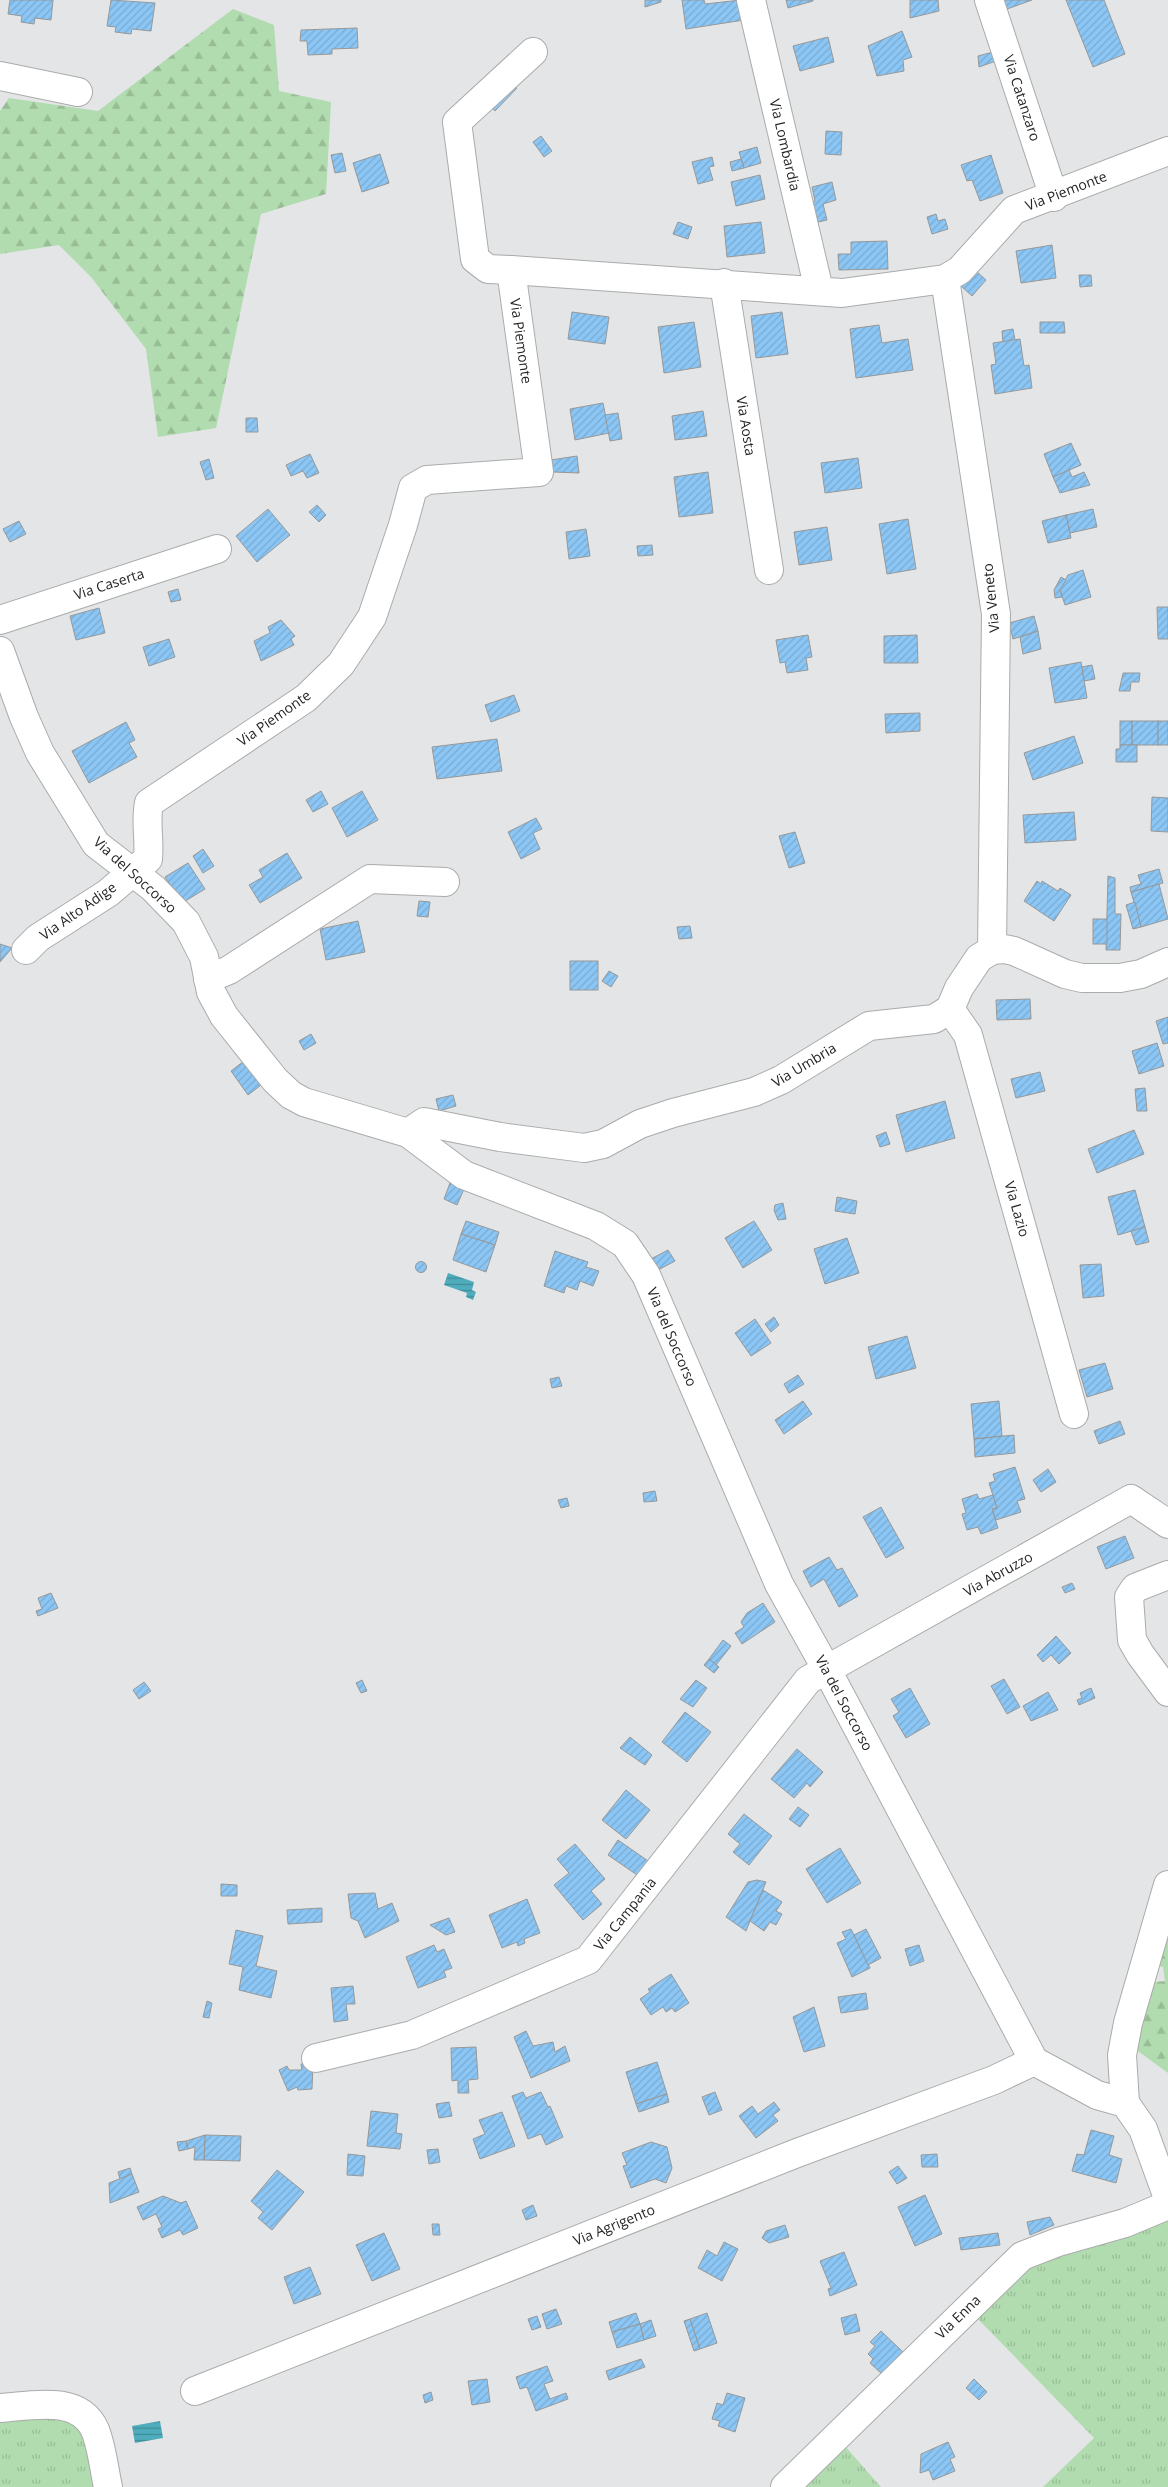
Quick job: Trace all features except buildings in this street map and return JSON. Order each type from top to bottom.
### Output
[{"type":"street","name":"Via Lombardia","points":[[751,0],[819,290]]},
{"type":"street","name":"Via Catanzaro","points":[[990,0],[1054,197]]},
{"type":"street","points":[[511,270],[488,269],[475,259],[457,122],[533,52]]},
{"type":"street","points":[[0,76],[78,92]]},
{"type":"street","name":"Via Piemonte","points":[[130,872],[148,859],[150,839],[147,814],[150,803],[306,698],[341,664],[372,618],[403,525],[413,488],[427,480],[539,472],[511,270],[724,283],[842,293],[945,279],[960,270],[1014,210],[1054,197],[1168,151]]},
{"type":"street","name":"Via Veneto","points":[[945,279],[996,614],[992,950]]},
{"type":"street","name":"Via Aosta","points":[[724,283],[769,570]]},
{"type":"street","name":"Via Caserta","points":[[0,620],[218,549]]},
{"type":"street","name":"Via del Soccorso","points":[[0,651],[24,717],[40,753],[96,844],[153,888],[186,922],[197,939],[204,957],[211,992],[224,1016],[275,1080],[291,1095],[304,1102],[408,1133],[464,1175],[596,1226],[625,1244],[646,1275],[779,1584],[827,1670],[1034,2061]]},
{"type":"street","name":"Via Alto Adige","points":[[26,950],[38,938],[108,893],[130,872]]},
{"type":"street","points":[[208,979],[229,970],[370,879],[445,882]]},
{"type":"street","points":[[950,1009],[959,988],[979,958],[992,950],[1004,949],[1014,951],[1065,974],[1082,978],[1120,978],[1141,974],[1168,962]]},
{"type":"street","name":"Via Umbria","points":[[408,1133],[424,1122],[500,1137],[584,1148],[603,1144],[640,1124],[672,1113],[754,1092],[781,1080],[869,1026],[934,1019],[950,1009]]},
{"type":"street","name":"Via Lazio","points":[[950,1009],[968,1035],[1074,1414]]},
{"type":"street","name":"Via Abruzzo","points":[[827,1670],[1131,1499],[1168,1524]]},
{"type":"street","points":[[1168,1576],[1135,1588],[1130,1597],[1132,1640],[1168,1692]]},
{"type":"street","name":"Via Campania","points":[[316,2058],[412,2035],[588,1960],[808,1680],[827,1670]]},
{"type":"street","points":[[1168,1885],[1128,2023],[1122,2055],[1125,2103],[1143,2128],[1168,2198]]},
{"type":"street","points":[[1034,2061],[1097,2095],[1125,2103]]},
{"type":"street","name":"Via Agrigento","points":[[194,2391],[797,2153],[994,2080],[1034,2061]]},
{"type":"street","name":"Via Enna","points":[[785,2487],[1022,2256],[1058,2242],[1125,2223],[1168,2205]]},
{"type":"street","points":[[0,2408],[55,2404],[81,2413],[91,2422],[96,2432],[108,2487]]},
{"type":"green space","points":[[233,9],[274,25],[279,91],[331,102],[326,194],[261,214],[216,428],[158,437],[146,349],[91,277],[59,245],[0,254],[0,111],[9,98],[98,111]]},
{"type":"green space","points":[[1168,1901],[1168,2073],[1131,2046],[1145,1983],[1165,1981],[1163,1967],[1150,1964]]},
{"type":"green space","points":[[1168,2218],[1168,2487],[1043,2487],[1094,2438],[975,2316],[1028,2266]]},
{"type":"green space","points":[[55,2416],[80,2424],[98,2487],[0,2487],[0,2419]]},
{"type":"green space","points":[[844,2445],[881,2487],[800,2487]]},
{"type":"water","points":[[448,1273],[474,1282],[472,1290],[476,1292],[473,1300],[466,1297],[467,1293],[444,1285]]},
{"type":"water","points":[[160,2421],[163,2438],[135,2443],[132,2426]]}]
